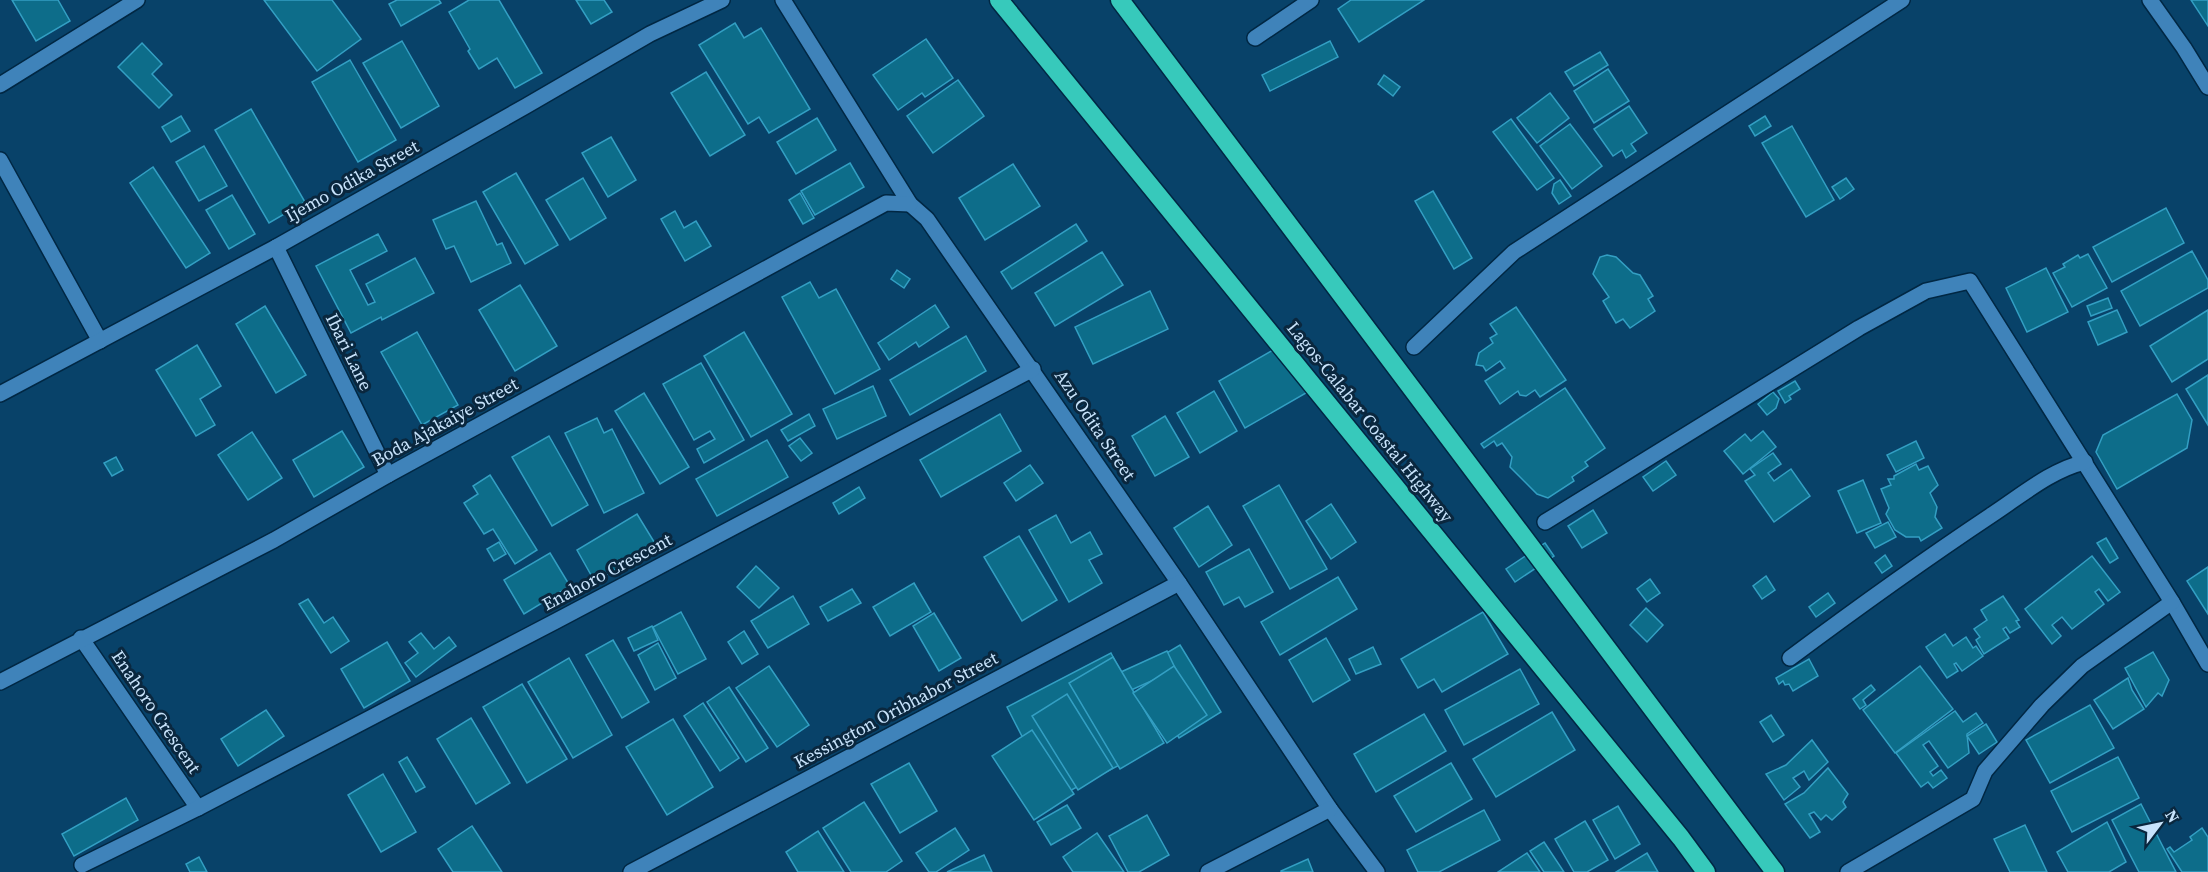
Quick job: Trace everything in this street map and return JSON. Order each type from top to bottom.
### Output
[{"type":"highway","name":"Lagos-Calabar Coastal Highway","points":[[999,0],[1706,872]]},
{"type":"highway","points":[[1120,0],[1775,872]]},
{"type":"street","points":[[0,85],[136,0]]},
{"type":"street","name":"Ijemo Odika Street","points":[[0,394],[276,247],[650,33],[722,0]]},
{"type":"street","name":"Azu Odita Street","points":[[783,0],[910,204],[927,219],[1033,369],[1330,809],[1377,872]]},
{"type":"street","points":[[1255,38],[1311,0]]},
{"type":"street","points":[[1414,347],[1514,252],[1902,0]]},
{"type":"street","points":[[2150,0],[2208,87]]},
{"type":"street","points":[[0,160],[100,341]]},
{"type":"street","name":"Boda Ajakaiye Street","points":[[0,682],[274,540],[388,475],[886,203],[910,204]]},
{"type":"street","name":"Ibari Lane","points":[[276,247],[388,475]]},
{"type":"street","points":[[1545,522],[1858,328],[1926,291],[1970,281],[2172,602],[2208,664]]},
{"type":"street","name":"Enahoro Crescent","points":[[82,865],[198,808],[1033,369]]},
{"type":"street","points":[[1790,658],[1883,588],[2002,507],[2068,466],[2085,462]]},
{"type":"street","name":"Kessington Oribhabor Street","points":[[631,872],[1179,583]]},
{"type":"street","points":[[1848,872],[1973,799],[1985,771],[2042,705],[2082,666],[2172,602]]},
{"type":"street","name":"Enahoro Crescent","points":[[81,638],[198,808]]},
{"type":"street","points":[[1208,872],[1330,809]]},
{"type":"building","points":[[12,0],[58,0],[70,21],[36,41]]},
{"type":"building","points":[[264,0],[332,0],[361,39],[317,71]]},
{"type":"building","points":[[397,0],[439,0],[441,3],[401,26],[389,4]]},
{"type":"building","points":[[469,0],[499,0],[542,73],[515,88],[497,58],[479,69],[449,12]]},
{"type":"building","points":[[576,0],[604,0],[612,12],[591,24]]},
{"type":"building","points":[[1351,0],[1424,0],[1359,42],[1338,9]]},
{"type":"building","points":[[2191,0],[2208,0],[2208,26]]},
{"type":"building","points":[[735,23],[744,38],[761,28],[810,109],[769,133],[759,117],[748,124],[699,45]]},
{"type":"building","points":[[926,39],[953,78],[925,97],[922,93],[898,110],[873,75]]},
{"type":"building","points":[[402,41],[439,106],[401,128],[363,63]]},
{"type":"building","points":[[1330,41],[1338,57],[1270,91],[1262,75]]},
{"type":"building","points":[[142,43],[162,64],[152,74],[172,95],[159,108],[118,67]]},
{"type":"building","points":[[1600,52],[1608,65],[1574,86],[1565,72]]},
{"type":"building","points":[[350,60],[396,140],[358,162],[312,82]]},
{"type":"building","points":[[1608,69],[1629,101],[1594,123],[1574,91]]},
{"type":"building","points":[[706,72],[745,135],[710,156],[671,93]]},
{"type":"building","points":[[1384,75],[1400,87],[1393,96],[1378,84]]},
{"type":"building","points":[[958,80],[984,116],[933,153],[907,116]]},
{"type":"building","points":[[1550,93],[1569,118],[1537,143],[1517,118]]},
{"type":"building","points":[[1629,106],[1647,133],[1631,144],[1636,151],[1626,158],[1622,150],[1613,156],[1594,129]]},
{"type":"building","points":[[251,109],[305,202],[269,223],[215,130]]},
{"type":"building","points":[[181,116],[190,131],[171,142],[162,127]]},
{"type":"building","points":[[1765,116],[1771,126],[1755,136],[1749,126]]},
{"type":"building","points":[[817,118],[836,150],[796,174],[777,142]]},
{"type":"building","points":[[1511,119],[1554,178],[1537,190],[1493,132]]},
{"type":"building","points":[[1570,124],[1602,166],[1572,189],[1540,146]]},
{"type":"building","points":[[1792,126],[1834,200],[1806,217],[1762,143]]},
{"type":"building","points":[[611,137],[636,180],[608,197],[582,153]]},
{"type":"building","points":[[204,146],[227,186],[199,201],[176,162]]},
{"type":"building","points":[[850,163],[864,187],[815,215],[801,191]]},
{"type":"building","points":[[1013,164],[1040,206],[985,240],[959,198]]},
{"type":"building","points":[[153,167],[210,253],[186,268],[130,183]]},
{"type":"building","points":[[516,173],[558,245],[525,264],[483,192]]},
{"type":"building","points":[[583,178],[606,218],[570,240],[546,200]]},
{"type":"building","points":[[1846,178],[1854,189],[1840,199],[1832,187]]},
{"type":"building","points":[[1560,180],[1571,196],[1559,204],[1552,193],[1554,184]]},
{"type":"building","points":[[1433,191],[1472,258],[1454,269],[1415,201]]},
{"type":"building","points":[[800,193],[814,218],[803,224],[789,200]]},
{"type":"building","points":[[232,195],[255,234],[229,249],[206,210]]},
{"type":"building","points":[[476,201],[497,245],[502,243],[511,263],[471,282],[454,246],[446,249],[433,220]]},
{"type":"building","points":[[2166,208],[2184,243],[2112,282],[2093,247]]},
{"type":"building","points":[[675,211],[684,228],[696,221],[711,246],[685,261],[661,219]]},
{"type":"building","points":[[1076,224],[1087,241],[1012,289],[1001,272]]},
{"type":"building","points":[[378,234],[387,251],[350,270],[368,305],[375,302],[366,284],[415,258],[434,293],[351,333],[316,266]]},
{"type":"building","points":[[2192,251],[2208,280],[2208,288],[2140,326],[2121,291]]},
{"type":"building","points":[[1102,252],[1123,285],[1055,326],[1035,293]]},
{"type":"building","points":[[2088,254],[2107,288],[2072,307],[2053,273],[2065,267],[2063,264],[2078,255],[2080,258]]},
{"type":"building","points":[[1607,255],[1616,257],[1633,273],[1640,275],[1653,296],[1648,299],[1655,311],[1630,328],[1623,319],[1616,323],[1603,301],[1609,297],[1593,274],[1600,257]]},
{"type":"building","points":[[2046,268],[2068,312],[2027,332],[2006,288]]},
{"type":"building","points":[[897,270],[910,279],[904,288],[891,279]]},
{"type":"building","points":[[810,282],[819,298],[836,289],[880,369],[835,394],[782,297]]},
{"type":"building","points":[[520,285],[557,346],[515,371],[479,310]]},
{"type":"building","points":[[1150,291],[1168,329],[1093,364],[1075,327]]},
{"type":"building","points":[[2108,298],[2112,308],[2091,316],[2087,306]]},
{"type":"building","points":[[935,305],[949,327],[919,347],[916,342],[889,360],[878,343]]},
{"type":"building","points":[[265,306],[306,375],[276,393],[236,324]]},
{"type":"building","points":[[1516,307],[1566,380],[1540,397],[1535,390],[1526,396],[1520,395],[1518,391],[1500,404],[1485,381],[1505,368],[1500,361],[1486,371],[1483,366],[1476,365],[1479,353],[1493,343],[1490,338],[1497,334],[1490,324]]},
{"type":"building","points":[[2117,310],[2127,332],[2098,345],[2088,322]]},
{"type":"building","points":[[2208,310],[2208,359],[2172,382],[2150,346]]},
{"type":"building","points":[[417,332],[458,405],[422,425],[381,352]]},
{"type":"building","points":[[744,332],[792,414],[751,437],[704,356]]},
{"type":"building","points":[[966,336],[986,371],[910,415],[890,380]]},
{"type":"building","points":[[197,345],[221,386],[200,399],[215,425],[196,436],[156,370]]},
{"type":"building","points":[[1280,346],[1306,393],[1245,428],[1219,381]]},
{"type":"building","points":[[701,363],[744,440],[704,463],[697,449],[715,439],[710,431],[694,440],[663,384]]},
{"type":"building","points":[[2208,375],[2208,425],[2186,389]]},
{"type":"building","points":[[1795,381],[1800,389],[1789,396],[1791,399],[1785,403],[1778,391]]},
{"type":"building","points":[[873,386],[886,416],[837,439],[823,409]]},
{"type":"building","points":[[1565,388],[1605,448],[1585,462],[1588,466],[1572,477],[1574,481],[1548,498],[1537,494],[1510,467],[1512,457],[1502,443],[1497,446],[1494,441],[1484,448],[1481,444]]},
{"type":"building","points":[[1214,391],[1237,431],[1200,453],[1177,413]]},
{"type":"building","points":[[1773,392],[1779,399],[1776,408],[1767,415],[1758,404]]},
{"type":"building","points":[[644,393],[689,467],[660,484],[615,411]]},
{"type":"building","points":[[2177,394],[2192,420],[2187,448],[2117,489],[2096,452],[2103,435]]},
{"type":"building","points":[[809,414],[815,426],[788,441],[781,430]]},
{"type":"building","points":[[1000,414],[1021,451],[941,497],[920,460]]},
{"type":"building","points":[[1165,416],[1189,457],[1155,476],[1132,436]]},
{"type":"building","points":[[597,418],[604,433],[612,429],[644,493],[604,513],[565,433]]},
{"type":"building","points":[[342,431],[364,467],[314,497],[293,460]]},
{"type":"building","points":[[1763,431],[1776,447],[1743,474],[1724,451],[1745,434],[1751,441]]},
{"type":"building","points":[[252,432],[282,478],[248,500],[218,455]]},
{"type":"building","points":[[549,436],[588,505],[552,526],[512,457]]},
{"type":"building","points":[[800,438],[812,453],[801,461],[789,446]]},
{"type":"building","points":[[767,440],[788,477],[717,516],[696,479]]},
{"type":"building","points":[[1916,441],[1924,458],[1896,472],[1887,455]]},
{"type":"building","points":[[1773,453],[1781,464],[1768,473],[1774,481],[1791,469],[1810,496],[1774,522],[1745,481],[1755,475],[1750,469]]},
{"type":"building","points":[[116,457],[123,470],[112,476],[104,463]]},
{"type":"building","points":[[1666,461],[1676,475],[1653,491],[1643,477]]},
{"type":"building","points":[[1916,464],[1919,470],[1928,466],[1938,485],[1930,493],[1937,507],[1935,517],[1942,528],[1921,541],[1919,537],[1906,537],[1895,530],[1886,514],[1889,508],[1881,489],[1891,485],[1888,479],[1894,479],[1894,476]]},
{"type":"building","points":[[1030,465],[1043,483],[1016,501],[1004,483]]},
{"type":"building","points":[[490,475],[537,550],[515,564],[493,529],[484,534],[464,503],[478,494],[473,486]]},
{"type":"building","points":[[1863,480],[1881,523],[1857,533],[1838,491]]},
{"type":"building","points":[[1279,485],[1327,569],[1290,589],[1243,506]]},
{"type":"building","points":[[859,487],[865,498],[839,514],[833,503]]},
{"type":"building","points":[[1331,504],[1356,542],[1331,559],[1306,521]]},
{"type":"building","points":[[1208,506],[1232,545],[1199,567],[1174,528]]},
{"type":"building","points":[[1593,510],[1607,533],[1582,548],[1568,526]]},
{"type":"building","points":[[637,514],[656,545],[595,582],[577,550]]},
{"type":"building","points":[[1056,515],[1071,543],[1090,532],[1102,554],[1089,560],[1102,583],[1069,602],[1029,530]]},
{"type":"building","points":[[1888,522],[1896,537],[1875,548],[1866,533]]},
{"type":"building","points":[[1019,536],[1057,600],[1022,621],[984,557]]},
{"type":"building","points":[[2106,538],[2118,558],[2110,563],[2097,543]]},
{"type":"building","points":[[499,542],[506,554],[494,561],[487,549]]},
{"type":"building","points":[[1545,543],[1554,556],[1515,582],[1506,569]]},
{"type":"building","points":[[1249,549],[1273,592],[1245,607],[1239,597],[1224,605],[1206,572]]},
{"type":"building","points":[[550,553],[570,586],[524,614],[504,580]]},
{"type":"building","points":[[1885,555],[1892,566],[1882,573],[1875,563]]},
{"type":"building","points":[[2092,556],[2120,592],[2108,601],[2099,589],[2095,592],[2104,604],[2072,629],[2062,617],[2052,625],[2061,636],[2052,644],[2025,609]]},
{"type":"building","points":[[756,566],[779,588],[759,608],[737,587]]},
{"type":"building","points":[[2208,567],[2208,614],[2187,581]]},
{"type":"building","points":[[1766,576],[1775,590],[1762,599],[1753,586]]},
{"type":"building","points":[[1338,577],[1357,609],[1280,655],[1261,622]]},
{"type":"building","points":[[1650,579],[1660,593],[1647,602],[1637,589]]},
{"type":"building","points":[[914,583],[931,612],[890,636],[873,607]]},
{"type":"building","points":[[852,589],[861,603],[828,621],[820,607]]},
{"type":"building","points":[[1828,593],[1835,603],[1816,617],[1809,607]]},
{"type":"building","points":[[793,596],[809,624],[768,648],[751,621]]},
{"type":"building","points":[[2003,596],[2019,620],[2016,621],[2020,627],[2010,633],[2006,627],[2003,629],[2009,638],[1984,654],[1976,640],[1980,637],[1974,629],[1987,620],[1981,610]]},
{"type":"building","points":[[308,599],[324,623],[333,617],[349,641],[331,653],[299,604]]},
{"type":"building","points":[[1646,608],[1663,625],[1647,642],[1630,625]]},
{"type":"building","points":[[681,612],[706,659],[678,674],[653,627]]},
{"type":"building","points":[[1483,612],[1508,654],[1442,692],[1434,679],[1418,688],[1401,659]]},
{"type":"building","points":[[934,613],[961,658],[939,671],[913,626]]},
{"type":"building","points":[[652,626],[658,640],[634,651],[628,638]]},
{"type":"building","points":[[744,631],[758,654],[742,664],[728,642]]},
{"type":"building","points":[[421,633],[434,649],[449,637],[456,646],[416,677],[405,663],[418,653],[409,642]]},
{"type":"building","points":[[1945,634],[1953,646],[1966,637],[1973,648],[1976,646],[1983,656],[1962,671],[1956,663],[1954,664],[1958,671],[1947,678],[1926,647]]},
{"type":"building","points":[[1326,638],[1350,680],[1313,702],[1289,660]]},
{"type":"building","points":[[613,640],[649,702],[622,718],[586,655]]},
{"type":"building","points":[[387,642],[410,681],[364,708],[341,669]]},
{"type":"building","points":[[658,643],[676,678],[655,690],[638,655]]},
{"type":"building","points":[[1180,645],[1221,712],[1179,738],[1138,670]]},
{"type":"building","points":[[1373,647],[1381,664],[1356,674],[1349,659]]},
{"type":"building","points":[[1167,651],[1176,670],[1129,691],[1121,672]]},
{"type":"building","points":[[2153,652],[2169,680],[2162,696],[2158,693],[2146,707],[2125,668]]},
{"type":"building","points":[[1111,653],[1158,745],[1054,799],[1007,707]]},
{"type":"building","points":[[1113,657],[1164,743],[1120,769],[1069,683]]},
{"type":"building","points":[[569,658],[612,735],[573,758],[528,682]]},
{"type":"building","points":[[1809,659],[1818,676],[1793,691],[1789,684],[1785,685],[1783,681],[1779,684],[1776,678]]},
{"type":"building","points":[[769,666],[809,725],[777,747],[736,688]]},
{"type":"building","points":[[1174,666],[1207,715],[1167,743],[1133,693]]},
{"type":"building","points":[[1920,666],[1953,709],[1895,753],[1863,710]]},
{"type":"building","points":[[1520,669],[1539,704],[1464,745],[1445,710]]},
{"type":"building","points":[[2128,678],[2132,690],[2144,709],[2113,729],[2094,700]]},
{"type":"building","points":[[522,684],[567,759],[527,783],[483,707]]},
{"type":"building","points":[[1871,685],[1875,690],[1863,700],[1866,705],[1860,709],[1853,699]]},
{"type":"building","points":[[729,687],[768,748],[746,762],[707,702]]},
{"type":"building","points":[[1067,694],[1113,768],[1078,790],[1032,716]]},
{"type":"building","points":[[703,703],[739,758],[720,771],[684,716]]},
{"type":"building","points":[[2090,705],[2114,748],[2050,783],[2026,740]]},
{"type":"building","points":[[266,710],[284,736],[238,766],[221,739]]},
{"type":"building","points":[[1955,711],[1963,722],[1976,713],[1983,723],[1967,734],[1969,753],[1948,768],[1929,741],[1923,745],[1938,766],[1930,772],[1933,776],[1941,770],[1947,778],[1933,788],[1928,782],[1921,787],[1896,753]]},
{"type":"building","points":[[1552,712],[1575,750],[1496,797],[1473,759]]},
{"type":"building","points":[[1424,714],[1446,751],[1376,792],[1354,754]]},
{"type":"building","points":[[1771,715],[1784,735],[1773,742],[1760,722]]},
{"type":"building","points":[[471,718],[510,783],[476,804],[437,739]]},
{"type":"building","points":[[673,719],[713,787],[667,815],[626,747]]},
{"type":"building","points":[[1986,724],[1997,742],[1979,754],[1967,736]]},
{"type":"building","points":[[1032,730],[1074,794],[1034,820],[992,756]]},
{"type":"building","points":[[1812,740],[1828,762],[1809,780],[1804,771],[1793,778],[1800,787],[1784,800],[1766,774],[1786,765]]},
{"type":"building","points":[[407,757],[425,787],[416,792],[399,762]]},
{"type":"building","points":[[2118,757],[2139,798],[2072,832],[2051,791]]},
{"type":"building","points":[[909,763],[937,811],[900,833],[871,784]]},
{"type":"building","points":[[1451,763],[1472,799],[1416,832],[1394,796]]},
{"type":"building","points":[[1828,768],[1848,794],[1843,802],[1846,807],[1832,820],[1826,815],[1821,820],[1814,812],[1809,814],[1820,832],[1810,838],[1785,804],[1804,793]]},
{"type":"building","points":[[383,774],[416,832],[381,852],[348,795]]},
{"type":"building","points":[[126,798],[138,820],[74,856],[62,834]]},
{"type":"building","points":[[864,802],[902,861],[886,872],[851,872],[823,828]]},
{"type":"building","points":[[2141,804],[2176,872],[2139,872],[2112,820]]},
{"type":"building","points":[[1067,805],[1081,828],[1051,845],[1037,822]]},
{"type":"building","points":[[1618,806],[1640,844],[1615,859],[1593,820]]},
{"type":"building","points":[[1484,810],[1500,840],[1439,872],[1418,872],[1407,850]]},
{"type":"building","points":[[1147,815],[1169,855],[1139,872],[1128,872],[1109,836]]},
{"type":"building","points":[[1585,821],[1608,860],[1587,872],[1574,872],[1555,839]]},
{"type":"building","points":[[2107,822],[2126,862],[2109,872],[2068,872],[2057,852]]},
{"type":"building","points":[[2025,825],[2047,872],[2010,872],[1994,839]]},
{"type":"building","points":[[472,826],[502,872],[453,872],[438,849]]},
{"type":"building","points":[[955,828],[969,850],[936,872],[929,872],[916,853]]},
{"type":"building","points":[[2202,828],[2208,837],[2208,872],[2182,872],[2167,849],[2170,847],[2174,852],[2192,840],[2190,837]]},
{"type":"building","points":[[818,831],[844,872],[798,872],[786,852]]},
{"type":"building","points":[[1097,833],[1124,872],[1073,872],[1063,857]]},
{"type":"building","points":[[1544,842],[1564,872],[1544,872],[1530,851]]},
{"type":"building","points":[[1527,853],[1540,872],[1498,872]]},
{"type":"building","points":[[1647,853],[1658,872],[1616,872]]},
{"type":"building","points":[[984,855],[992,872],[947,872]]},
{"type":"building","points":[[199,857],[207,872],[190,872],[186,864]]},
{"type":"building","points":[[1308,859],[1313,872],[1281,872],[1281,871]]}]
